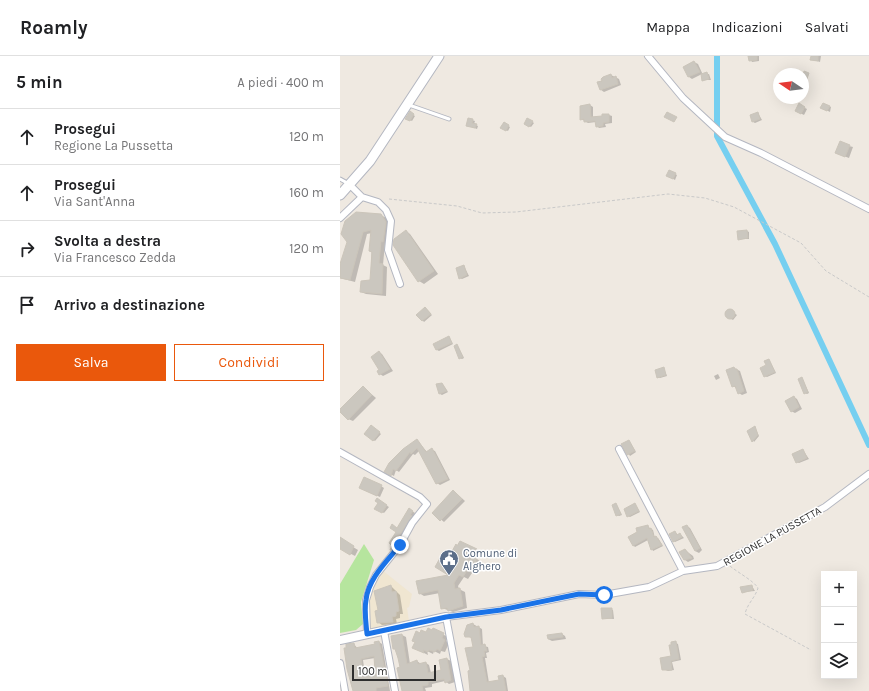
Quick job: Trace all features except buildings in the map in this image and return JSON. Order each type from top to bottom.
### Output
[{"type":"main road","points":[[340,196],[370,161],[439,56]]},
{"type":"street","points":[[648,56],[683,98],[729,140],[761,153],[869,209]]},
{"type":"street","points":[[350,185],[362,197],[378,202],[389,216],[391,221],[388,250],[400,284]]},
{"type":"street","points":[[340,218],[362,197]]},
{"type":"street","points":[[619,449],[683,571]]},
{"type":"street","points":[[340,452],[420,497],[427,504],[412,523],[400,545],[376,575],[370,586],[366,600],[367,634]]},
{"type":"street","name":"REGIONE LA PUSSETTA","points":[[446,617],[501,610],[579,594],[604,595],[649,587],[683,571],[717,566],[825,507],[869,474]]},
{"type":"street","points":[[340,640],[446,617],[460,691]]},
{"type":"street","points":[[384,630],[395,691]]},
{"type":"street","points":[[340,663],[345,691]]},
{"type":"lane","points":[[407,104],[449,119]]},
{"type":"lane","points":[[340,179],[350,185]]},
{"type":"path","points":[[389,198],[458,206],[482,213],[516,212],[668,194],[705,198],[734,207],[801,243],[826,271],[869,296]]},
{"type":"path","points":[[725,562],[745,578],[756,583],[758,588],[754,597],[748,604],[744,614],[810,650]]},
{"type":"shaded area","points":[[382,570],[412,594],[409,607],[407,608],[409,621],[370,629],[368,596]]},
{"type":"green space","points":[[364,544],[374,560],[361,602],[363,624],[356,630],[340,633],[340,584]]},
{"type":"waterway","points":[[717,56],[717,136],[775,244],[869,445]]},
{"type":"place","name":"Comune di Alghero","points":[[449,576]]},
{"type":"route","points":[[400,545],[376,575],[370,586],[366,600],[367,634],[446,617],[501,610],[579,594],[604,595]]}]
